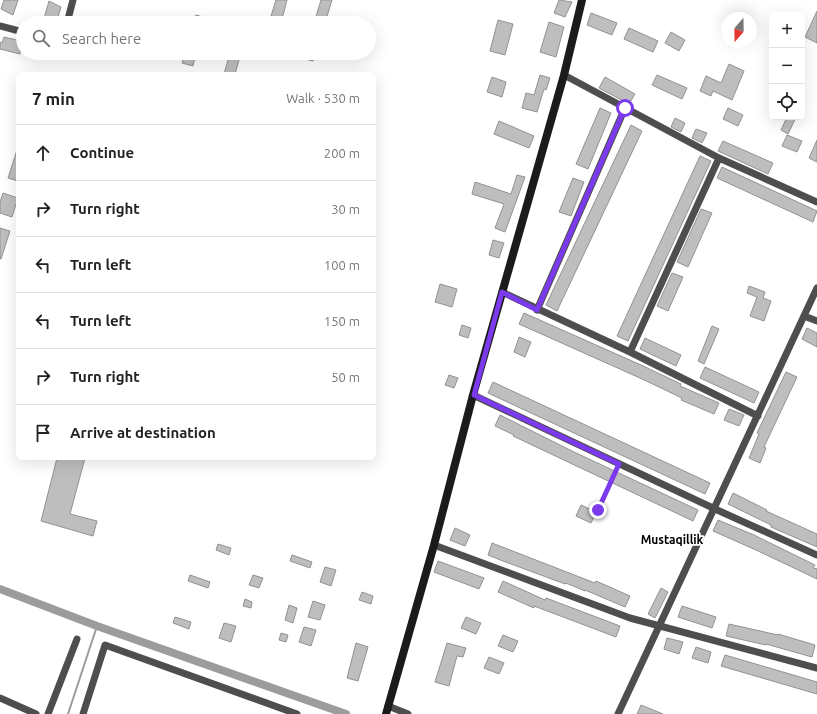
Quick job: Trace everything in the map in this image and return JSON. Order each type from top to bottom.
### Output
[{"type":"street","points":[[69,16],[73,0]]},
{"type":"street","points":[[408,714],[387,711],[434,546],[502,292],[564,75],[582,0]]},
{"type":"street","points":[[0,26],[16,30]]},
{"type":"street","points":[[564,75],[719,158],[817,202]]},
{"type":"street","points":[[537,310],[625,108]]},
{"type":"street","points":[[630,352],[719,158]]},
{"type":"street","points":[[618,714],[817,288]]},
{"type":"street","points":[[502,292],[537,310],[630,352],[758,416]]},
{"type":"street","points":[[804,316],[817,321]]},
{"type":"street","points":[[474,395],[715,509],[817,555]]},
{"type":"street","points":[[434,546],[630,618],[817,668]]},
{"type":"street","points":[[48,714],[77,639]]},
{"type":"street","points":[[83,714],[105,645],[297,714]]},
{"type":"street","points":[[0,698],[36,714]]},
{"type":"path","points":[[598,510],[619,464]]},
{"type":"building","points":[[4,0],[18,0],[13,15],[1,9]]},
{"type":"building","points":[[276,0],[287,0],[283,16],[271,16]]},
{"type":"building","points":[[321,0],[332,0],[327,16],[316,16]]},
{"type":"building","points":[[559,0],[572,2],[565,17],[554,13]]},
{"type":"building","points":[[49,1],[61,7],[58,16],[45,16]]},
{"type":"building","points":[[817,11],[817,43],[805,37]]},
{"type":"building","points":[[591,13],[617,23],[612,35],[587,25]]},
{"type":"building","points":[[498,20],[513,24],[505,55],[490,51]]},
{"type":"building","points":[[549,22],[564,27],[556,57],[540,52]]},
{"type":"building","points":[[629,28],[658,41],[653,52],[624,39]]},
{"type":"building","points":[[671,32],[685,40],[679,51],[665,43]]},
{"type":"building","points":[[4,37],[16,40],[16,53],[0,49],[0,42],[2,43]]},
{"type":"building","points":[[183,60],[194,60],[193,66],[182,63]]},
{"type":"building","points":[[228,60],[239,60],[236,72],[225,72]]},
{"type":"building","points":[[729,64],[744,71],[732,100],[713,91],[711,96],[700,91],[706,76],[721,83]]},
{"type":"building","points":[[540,75],[550,78],[546,90],[544,89],[537,112],[522,108],[526,93],[534,95]]},
{"type":"building","points":[[657,75],[687,88],[682,99],[652,85]]},
{"type":"building","points":[[492,77],[506,82],[502,97],[487,92]]},
{"type":"building","points":[[605,77],[635,94],[629,104],[599,88]]},
{"type":"building","points":[[600,108],[611,113],[588,169],[576,164]]},
{"type":"building","points":[[728,108],[743,115],[738,126],[723,119]]},
{"type":"building","points":[[675,118],[685,123],[681,132],[671,127]]},
{"type":"building","points":[[786,120],[795,120],[788,134],[781,130]]},
{"type":"building","points":[[499,121],[534,136],[529,148],[494,134]]},
{"type":"building","points":[[631,125],[642,131],[557,311],[546,305]]},
{"type":"building","points":[[696,129],[707,133],[702,143],[692,138]]},
{"type":"building","points":[[787,135],[802,141],[797,152],[782,146]]},
{"type":"building","points":[[817,140],[817,162],[809,158]]},
{"type":"building","points":[[723,141],[773,163],[768,174],[718,151]]},
{"type":"building","points":[[16,153],[16,180],[8,178]]},
{"type":"building","points":[[700,156],[711,161],[628,341],[617,336]]},
{"type":"building","points":[[722,167],[817,211],[813,222],[717,178]]},
{"type":"building","points":[[517,175],[525,177],[505,232],[495,228],[504,204],[472,194],[475,182],[511,194]]},
{"type":"building","points":[[573,178],[584,182],[571,216],[559,212]]},
{"type":"building","points":[[3,193],[16,197],[16,204],[12,217],[0,213],[0,202]]},
{"type":"building","points":[[701,209],[712,213],[688,267],[677,262]]},
{"type":"building","points":[[0,228],[10,231],[1,259],[0,259]]},
{"type":"building","points":[[493,240],[504,243],[499,258],[489,255]]},
{"type":"building","points":[[672,273],[683,277],[668,311],[657,306]]},
{"type":"building","points":[[440,284],[457,289],[452,307],[435,302]]},
{"type":"building","points":[[749,286],[765,292],[763,298],[771,301],[764,321],[750,316],[757,297],[747,293]]},
{"type":"building","points":[[524,313],[641,365],[681,384],[680,386],[719,403],[714,414],[681,400],[682,398],[640,378],[519,324]]},
{"type":"building","points":[[462,325],[471,328],[468,338],[459,335]]},
{"type":"building","points":[[712,326],[719,329],[704,364],[698,361]]},
{"type":"building","points":[[807,328],[817,333],[817,347],[802,339]]},
{"type":"building","points":[[519,337],[531,342],[525,357],[514,352]]},
{"type":"building","points":[[645,338],[681,355],[676,366],[640,349]]},
{"type":"building","points":[[705,367],[759,392],[754,403],[700,378]]},
{"type":"building","points":[[786,372],[797,377],[764,447],[766,448],[760,463],[749,458],[759,434],[757,433]]},
{"type":"building","points":[[449,375],[458,378],[454,388],[445,385]]},
{"type":"building","points":[[493,382],[710,483],[705,494],[488,393]]},
{"type":"building","points":[[729,409],[744,415],[739,426],[724,420]]},
{"type":"building","points":[[500,415],[574,452],[698,510],[693,521],[513,436],[514,435],[495,426]]},
{"type":"building","points":[[56,460],[84,460],[70,514],[97,521],[93,536],[41,521]]},
{"type":"building","points":[[733,493],[767,510],[766,511],[817,534],[817,547],[771,527],[771,525],[728,504]]},
{"type":"building","points":[[581,505],[596,512],[591,523],[576,516]]},
{"type":"building","points":[[718,520],[754,535],[815,565],[813,568],[817,569],[817,579],[713,531]]},
{"type":"building","points":[[455,528],[470,535],[465,546],[450,540]]},
{"type":"building","points":[[492,543],[595,583],[596,581],[630,596],[625,607],[585,590],[503,561],[488,555]]},
{"type":"building","points":[[218,544],[231,548],[229,555],[216,550]]},
{"type":"building","points":[[292,555],[312,562],[310,568],[290,561]]},
{"type":"building","points":[[438,561],[484,578],[479,589],[434,572]]},
{"type":"building","points":[[325,567],[336,570],[331,586],[320,582]]},
{"type":"building","points":[[190,575],[210,582],[208,588],[188,581]]},
{"type":"building","points":[[253,575],[263,578],[259,588],[249,585]]},
{"type":"building","points":[[503,581],[545,600],[546,598],[620,626],[616,637],[534,606],[534,608],[498,592]]},
{"type":"building","points":[[661,588],[668,592],[655,618],[648,614]]},
{"type":"building","points":[[362,592],[373,596],[371,604],[359,600]]},
{"type":"building","points":[[245,599],[252,602],[251,608],[243,606]]},
{"type":"building","points":[[313,601],[325,605],[320,620],[308,617]]},
{"type":"building","points":[[289,605],[297,608],[293,623],[285,620]]},
{"type":"building","points":[[682,606],[716,617],[712,628],[678,617]]},
{"type":"building","points":[[175,617],[191,622],[189,629],[173,623]]},
{"type":"building","points":[[466,617],[481,623],[476,634],[461,628]]},
{"type":"building","points":[[224,623],[236,626],[231,642],[219,638]]},
{"type":"building","points":[[729,624],[778,634],[815,645],[812,657],[766,644],[726,636]]},
{"type":"building","points":[[304,627],[316,630],[311,646],[299,642]]},
{"type":"building","points":[[281,633],[288,635],[286,642],[279,640]]},
{"type":"building","points":[[503,635],[518,641],[513,652],[498,646]]},
{"type":"building","points":[[667,638],[683,642],[679,654],[664,649]]},
{"type":"building","points":[[356,643],[368,647],[358,681],[347,678]]},
{"type":"building","points":[[447,643],[466,648],[463,657],[457,656],[449,686],[435,682]]},
{"type":"building","points":[[696,647],[711,652],[708,663],[692,658]]},
{"type":"building","points":[[725,655],[817,682],[817,694],[721,666]]},
{"type":"building","points":[[489,657],[504,663],[499,674],[484,668]]},
{"type":"building","points":[[641,705],[663,714],[637,714]]},
{"type":"waterway","points":[[0,589],[97,626],[346,714]]},
{"type":"waterway","points":[[68,714],[97,626]]},
{"type":"district","name":"Mustaqillik","points":[[672,540]]},
{"type":"route","points":[[598,510],[619,464],[474,395],[502,292],[537,310],[625,108]]}]
